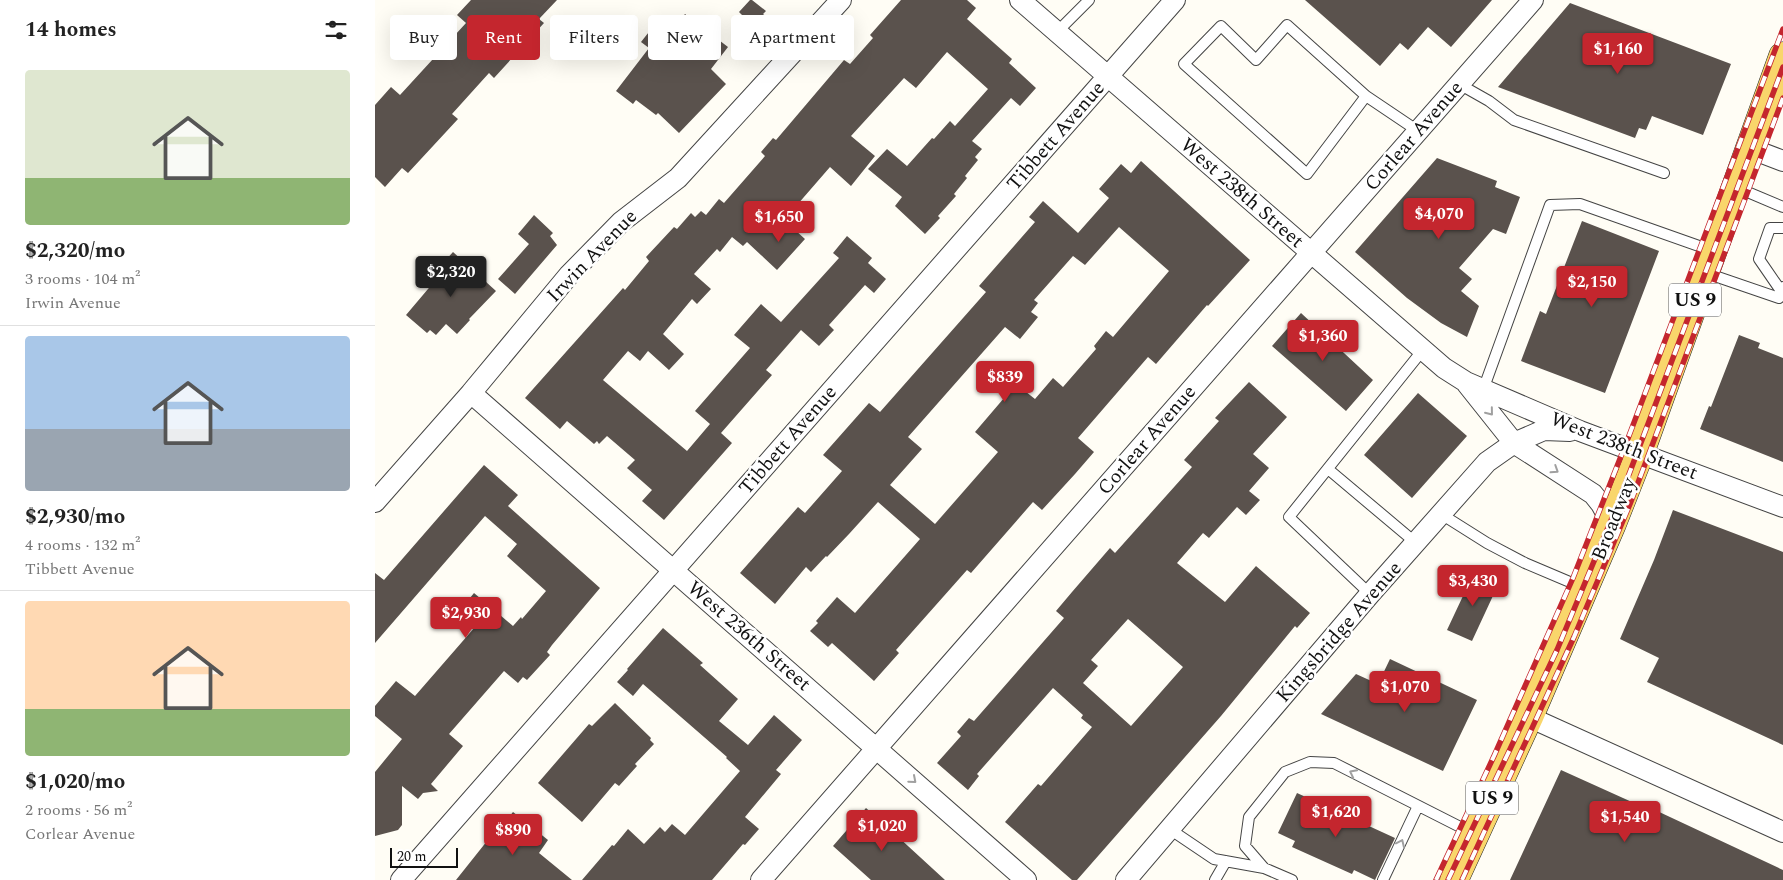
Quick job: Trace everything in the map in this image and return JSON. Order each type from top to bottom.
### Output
[{"type":"main road","name":"Broadway","points":[[1454,880],[1586,589],[1612,524],[1640,453],[1783,56]]},
{"type":"main road","name":"Broadway","points":[[1749,148],[1783,109]]},
{"type":"street","name":"Irwin Avenue","points":[[375,502],[471,393],[569,275],[621,222],[678,178],[841,0]]},
{"type":"street","name":"West 238th Street","points":[[1020,0],[1422,351],[1444,368],[1474,386],[1580,431],[1783,507]]},
{"type":"street","name":"Tibbett Avenue","points":[[401,880],[1175,0]]},
{"type":"street","name":"Corlear Avenue","points":[[761,880],[1533,0]]},
{"type":"street","points":[[1749,148],[1783,161]]},
{"type":"street","name":"West 238th Street","points":[[1474,386],[1514,443],[1593,494],[1612,524]]},
{"type":"street","name":"West 236th Street","points":[[471,393],[1026,880]]},
{"type":"street","name":"Kingsbridge Avenue","points":[[1126,880],[1171,830],[1370,594],[1487,462],[1514,443],[1543,430],[1580,431]]},
{"type":"street","points":[[1529,717],[1783,832]]},
{"type":"lane","points":[[1057,32],[1089,0]]},
{"type":"lane","points":[[1366,96],[1307,174],[1184,64],[1221,26],[1256,60],[1287,25],[1366,96],[1419,131]]},
{"type":"lane","points":[[1459,84],[1489,101],[1514,120],[1664,174]]},
{"type":"lane","points":[[1735,188],[1783,206]]},
{"type":"lane","points":[[1474,386],[1550,205],[1580,204],[1709,261],[1779,298],[1782,290],[1759,259],[1770,228],[1783,228]]},
{"type":"lane","points":[[1370,594],[1289,517],[1422,351]]},
{"type":"lane","points":[[1328,469],[1416,543]]},
{"type":"lane","points":[[1441,514],[1487,543],[1586,589]]},
{"type":"lane","points":[[1264,868],[1245,846],[1249,817],[1285,772],[1310,762],[1335,763],[1475,835]]},
{"type":"lane","points":[[1383,880],[1418,806]]},
{"type":"lane","points":[[1171,830],[1214,859],[1264,868],[1292,880]]},
{"type":"lane","points":[[1215,880],[1226,861]]},
{"type":"building","points":[[471,0],[557,0],[540,18],[540,15],[467,15],[467,60],[510,60],[494,78],[489,73],[452,114],[458,119],[408,173],[402,168],[385,187],[375,177],[375,105],[391,87],[400,95],[432,60],[457,60],[457,33],[466,23],[457,15]]},
{"type":"building","points":[[750,0],[766,11],[764,15],[742,15],[739,12]]},
{"type":"building","points":[[901,0],[967,0],[976,8],[967,19],[1012,59],[1009,63],[1036,88],[1020,106],[1011,98],[972,141],[982,149],[975,157],[978,160],[954,194],[956,196],[938,216],[940,218],[925,234],[895,206],[902,197],[868,169],[887,149],[907,166],[950,121],[955,126],[988,89],[947,52],[916,88],[904,78],[851,136],[875,156],[851,186],[830,167],[784,220],[805,239],[777,270],[747,242],[743,246],[732,237],[720,252],[717,249],[694,274],[711,289],[697,304],[692,299],[663,334],[684,354],[669,370],[648,351],[640,361],[628,351],[603,380],[687,451],[710,424],[695,411],[750,348],[734,335],[761,304],[781,322],[839,258],[833,253],[847,236],[872,258],[868,263],[886,279],[874,293],[865,285],[829,325],[834,330],[819,346],[801,330],[766,370],[772,375],[721,433],[732,443],[664,520],[642,501],[652,490],[627,468],[635,460],[607,436],[599,444],[597,441],[594,444],[567,421],[560,429],[525,398],[623,288],[625,290],[649,261],[646,257],[674,227],[677,229],[691,213],[695,217],[701,211],[706,215],[719,199],[724,203],[765,156],[761,152],[773,138],[776,140],[844,60],[850,64],[854,60],[873,38],[870,35]]},
{"type":"building","points":[[1305,0],[1492,0],[1451,47],[1428,27],[1408,50],[1400,43],[1380,66]]},
{"type":"building","points":[[1570,3],[1731,64],[1703,135],[1652,116],[1646,130],[1639,128],[1635,138],[1498,87]]},
{"type":"building","points":[[648,33],[648,47],[641,42]]},
{"type":"building","points":[[721,42],[728,47],[721,56]]},
{"type":"building","points":[[648,49],[648,60],[718,60],[711,69],[726,84],[679,133],[658,113],[656,115],[636,100],[633,104],[616,91]]},
{"type":"building","points":[[1437,158],[1497,181],[1495,187],[1520,197],[1506,234],[1493,229],[1459,268],[1472,279],[1461,291],[1479,306],[1467,337],[1441,323],[1407,298],[1355,252]]},
{"type":"building","points":[[1141,161],[1250,260],[1207,305],[1156,364],[1148,357],[1078,438],[1094,452],[1075,474],[1042,510],[1033,502],[971,573],[967,570],[896,650],[899,653],[874,681],[832,643],[828,647],[810,631],[818,623],[816,621],[837,597],[855,613],[920,539],[878,502],[811,572],[806,567],[775,604],[740,573],[798,507],[805,513],[842,471],[823,455],[869,403],[880,412],[986,292],[979,286],[1035,222],[1029,217],[1043,201],[1078,233],[1109,198],[1099,189],[1121,164],[1131,173]],"holes":[[[1119,227],[1169,271],[1113,337],[1106,331],[1094,346],[1096,349],[1063,387],[1053,378],[1035,399],[1016,384],[975,432],[998,452],[935,524],[890,485],[922,449],[908,437],[1005,327],[1020,339],[1038,317],[1031,312],[1038,303],[1034,300],[1073,256],[1085,265]]]},
{"type":"building","points":[[534,215],[553,233],[550,236],[557,245],[515,294],[498,279],[529,244],[518,234]]},
{"type":"building","points":[[1582,221],[1659,251],[1605,393],[1521,361],[1540,311],[1546,314]]},
{"type":"building","points":[[453,252],[496,291],[457,334],[446,324],[436,335],[430,330],[427,333],[406,315],[439,276],[435,272]]},
{"type":"building","points":[[1301,313],[1373,380],[1346,411],[1272,346]]},
{"type":"building","points":[[1739,335],[1760,343],[1758,348],[1783,358],[1783,462],[1700,429],[1709,406],[1711,407]]},
{"type":"building","points":[[1249,382],[1287,417],[1253,454],[1269,468],[1249,491],[1260,500],[1246,515],[1237,507],[1209,538],[1203,533],[1177,563],[1225,602],[1256,566],[1310,613],[1297,628],[1295,626],[1221,716],[1077,880],[1072,880],[1005,822],[1038,784],[1041,786],[1092,727],[1081,718],[1083,715],[1053,688],[977,774],[979,776],[968,790],[937,763],[961,736],[957,732],[969,718],[974,721],[1064,618],[1056,611],[1072,592],[1110,548],[1115,553],[1192,467],[1184,460],[1219,421],[1215,418]],"holes":[[[1128,619],[1183,667],[1131,726],[1083,683],[1098,666],[1091,660]]]},
{"type":"building","points":[[1418,393],[1467,436],[1412,498],[1364,455]]},
{"type":"building","points":[[484,465],[518,495],[508,506],[600,588],[552,645],[547,652],[550,655],[527,680],[523,677],[518,683],[504,671],[449,734],[463,746],[431,784],[438,791],[423,793],[418,799],[402,786],[402,825],[398,830],[375,836],[375,772],[402,739],[375,716],[375,706],[396,681],[415,696],[475,627],[458,613],[474,593],[513,626],[521,617],[522,619],[546,591],[507,556],[517,544],[485,516],[375,643],[375,573],[384,580]]},
{"type":"building","points":[[1673,510],[1783,552],[1783,745],[1647,682],[1659,658],[1620,639]]},
{"type":"building","points":[[1476,574],[1498,585],[1472,641],[1447,630],[1470,581]]},
{"type":"building","points":[[663,628],[703,663],[700,665],[738,699],[719,721],[748,745],[774,715],[802,740],[776,770],[781,774],[745,817],[759,829],[745,845],[743,844],[712,880],[582,880],[628,829],[644,844],[660,827],[665,832],[672,824],[685,835],[740,771],[727,757],[643,684],[633,696],[617,682]]},
{"type":"building","points":[[1390,659],[1477,700],[1443,771],[1321,714],[1356,674],[1378,684]]},
{"type":"building","points":[[615,703],[651,738],[650,740],[654,744],[635,764],[637,766],[619,786],[615,783],[582,822],[538,783],[589,724],[592,726]]},
{"type":"building","points":[[1561,770],[1654,812],[1655,810],[1783,870],[1783,880],[1510,880]]},
{"type":"building","points":[[1297,793],[1395,838],[1375,880],[1354,870],[1352,874],[1292,847],[1295,841],[1278,833]]},
{"type":"building","points":[[866,808],[945,880],[871,880],[833,846]]},
{"type":"building","points":[[513,812],[548,840],[539,853],[572,880],[456,880]]},
{"type":"railway","points":[[1436,880],[1494,756],[1573,578],[1783,29]]},
{"type":"railway","points":[[1448,880],[1557,650],[1617,506],[1783,67]]},
{"type":"railway","points":[[1462,880],[1574,637],[1630,504],[1783,98]]}]
